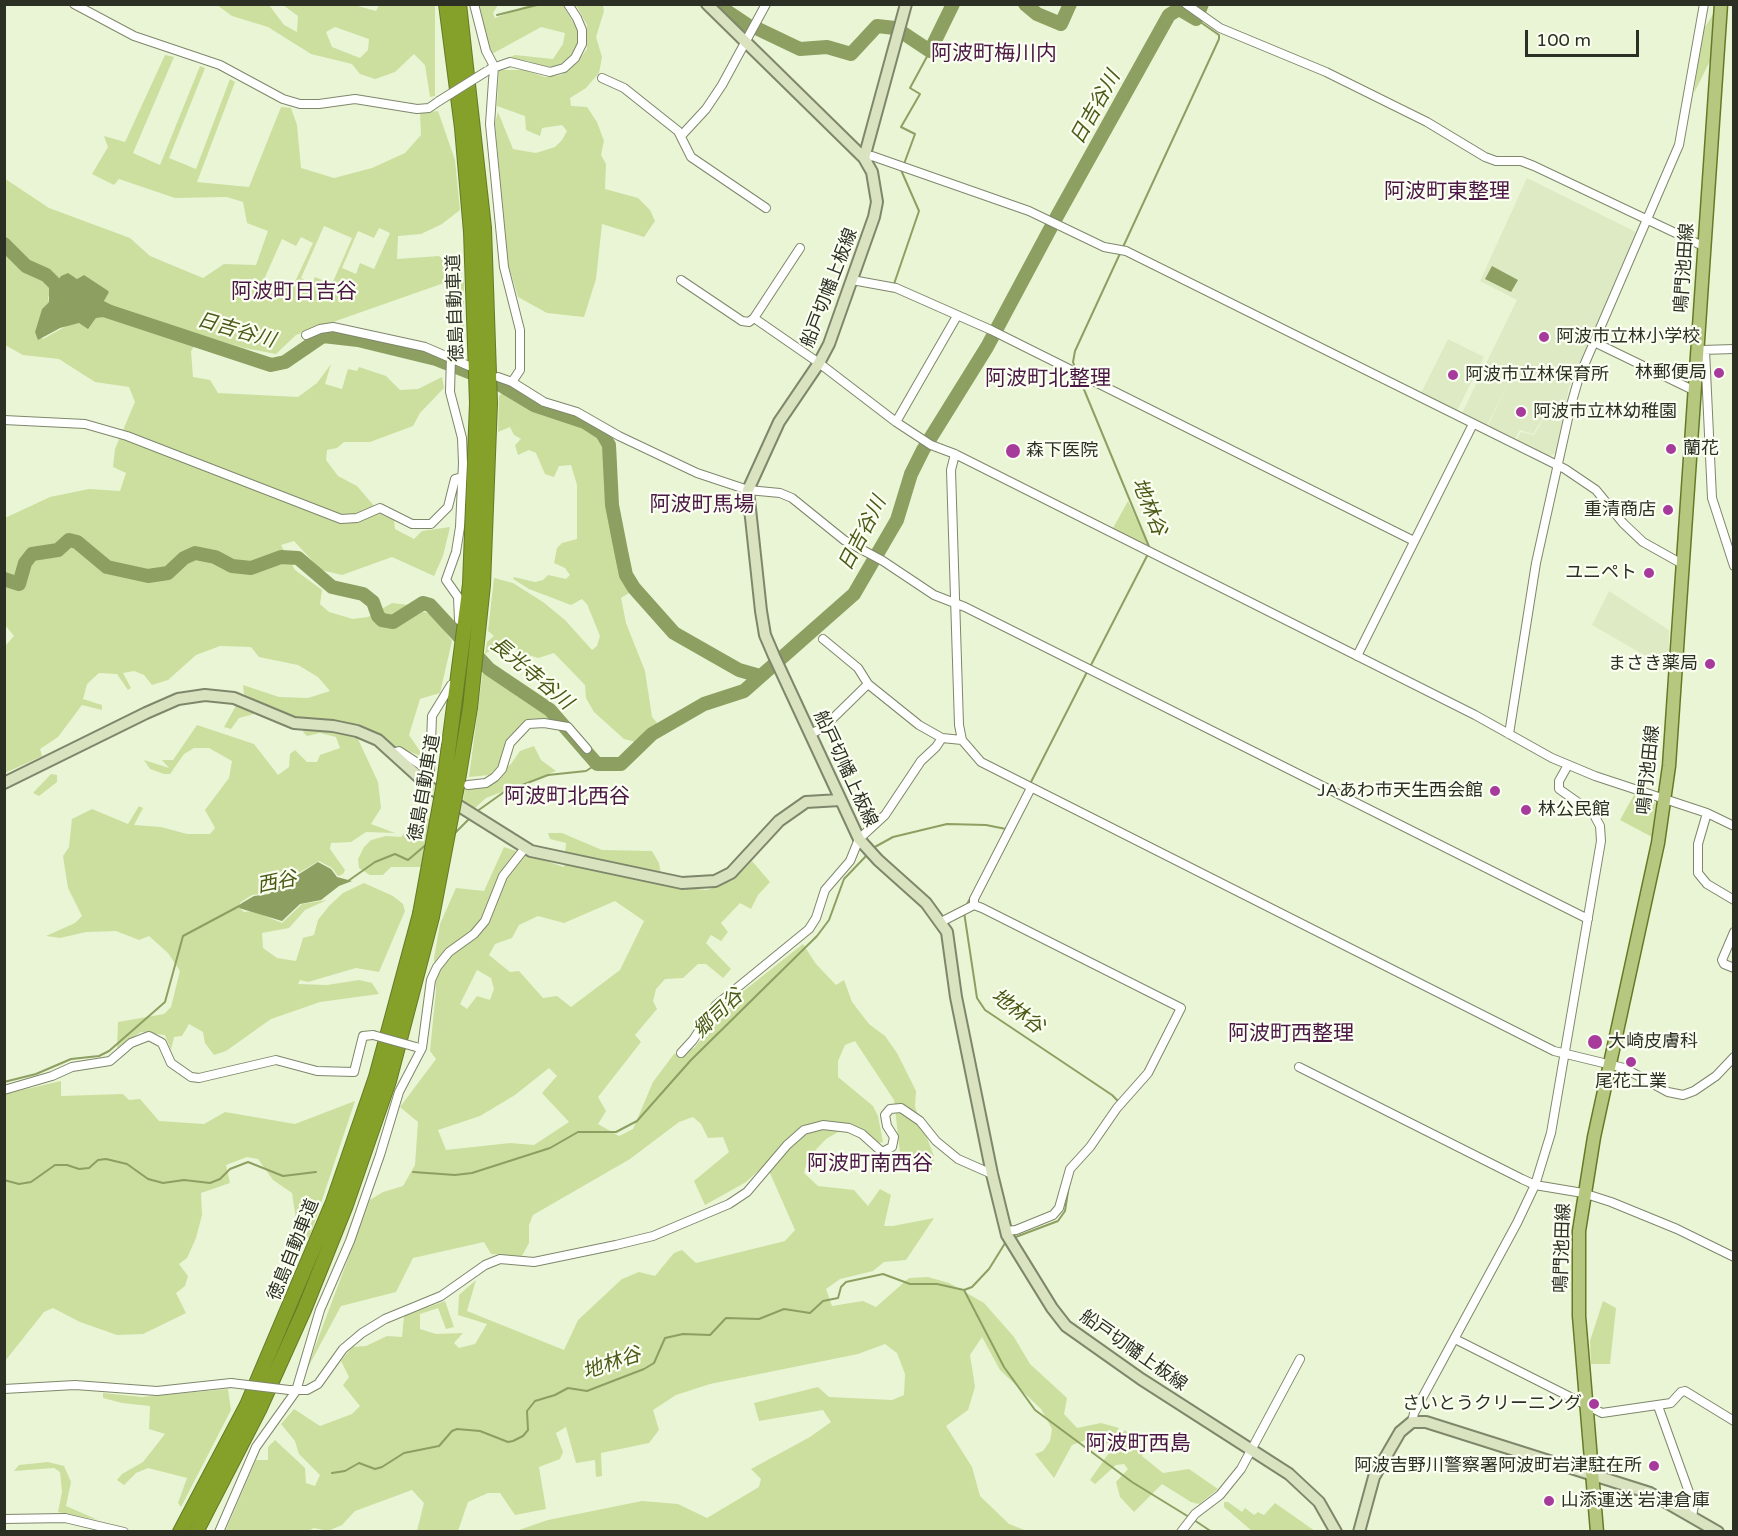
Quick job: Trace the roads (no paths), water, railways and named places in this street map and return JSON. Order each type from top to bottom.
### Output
[{"type":"highway","name":"徳島自動車道","points":[[446,4],[462,128],[474,286],[477,403],[477,584]]},
{"type":"highway","name":"徳島自動車道","points":[[196,1532],[265,1397],[304,1310],[346,1205],[389,1081],[456,785],[477,584],[490,403],[488,296],[475,133],[459,4]]},
{"type":"highway","name":"徳島自動車道","points":[[180,1532],[247,1405],[333,1202],[376,1077],[426,916]]},
{"type":"main road","name":"船戸切幡上板線","points":[[707,4],[864,158],[872,172],[877,202],[852,280],[819,363],[779,422],[748,490],[761,611],[765,635],[840,800],[866,847],[926,903],[947,932],[956,997],[992,1174],[1008,1236],[1052,1308],[1066,1326],[1305,1488],[1319,1502],[1336,1532]]},
{"type":"main road","points":[[864,158],[906,4]]},
{"type":"main road","name":"鳴門池田線","points":[[1597,1532],[1578,1270],[1583,1193],[1658,843],[1665,798],[1684,565],[1695,391],[1701,350],[1705,247],[1721,4]]},
{"type":"main road","points":[[4,783],[146,713],[178,699],[205,695],[234,698],[294,723],[357,731],[378,741],[417,777],[521,846],[597,866],[701,884],[715,881],[731,873],[791,810],[815,800],[840,800]]},
{"type":"main road","points":[[1359,1532],[1374,1478],[1400,1432],[1412,1422],[1426,1422],[1650,1493],[1718,1532]]},
{"type":"street","points":[[74,4],[134,36],[220,65],[283,99],[300,104],[355,99],[417,109],[429,108],[490,69],[510,62],[550,72],[564,68],[575,57],[582,44],[580,24],[568,4]]},
{"type":"street","points":[[474,4],[490,69],[490,124],[504,267],[514,301],[521,340],[520,370],[512,382]]},
{"type":"street","points":[[681,136],[712,101],[766,4]]},
{"type":"street","points":[[1186,4],[1220,28],[1326,72],[1427,122],[1485,157],[1496,161],[1521,161],[1534,166],[1705,247]]},
{"type":"street","points":[[1509,734],[1536,563],[1579,377],[1647,221],[1685,126],[1704,4]]},
{"type":"street","points":[[602,78],[624,88],[647,104],[681,136],[691,157],[766,208]]},
{"type":"street","points":[[864,158],[872,156],[1053,221],[1104,247],[1121,251],[1557,465],[1596,490],[1643,542],[1684,565]]},
{"type":"street","points":[[681,280],[742,321],[749,322],[754,318],[800,248]]},
{"type":"street","points":[[852,280],[896,288],[995,332],[1414,541]]},
{"type":"street","points":[[896,422],[957,316]]},
{"type":"street","points":[[754,318],[927,443],[955,454],[1149,551],[1568,765],[1707,813],[1734,826]]},
{"type":"street","points":[[306,336],[320,329],[333,327],[425,347],[469,366]]},
{"type":"street","points":[[1594,342],[1695,391]]},
{"type":"street","points":[[1734,349],[1701,350],[1712,498],[1734,566]]},
{"type":"street","points":[[393,753],[399,751],[430,771],[432,716],[437,705],[451,690],[460,608],[458,597],[446,580],[456,552],[460,527],[462,438],[450,392],[451,358]]},
{"type":"street","points":[[498,377],[512,382],[544,402],[577,412],[619,436],[697,473],[748,490],[780,493],[792,498],[843,540],[883,561],[934,595],[1089,669],[1588,919]]},
{"type":"street","points":[[4,420],[85,424],[126,436],[341,519],[357,518],[380,508],[412,524],[431,524],[448,507],[455,479],[462,477]]},
{"type":"street","points":[[1357,656],[1473,424]]},
{"type":"street","points":[[955,454],[951,470],[959,725],[962,740],[981,762],[1564,1055],[1610,1064],[1668,1092],[1683,1095],[1694,1091],[1716,1076],[1734,1057]]},
{"type":"street","points":[[823,639],[858,668],[868,684],[919,725],[942,738],[962,740]]},
{"type":"street","points":[[810,734],[823,728],[868,684]]},
{"type":"street","points":[[456,785],[486,783],[495,777],[502,769],[510,743],[528,724],[565,726],[587,750]]},
{"type":"street","points":[[681,1053],[693,1040],[716,1005],[809,929],[816,918],[825,890],[850,861],[866,847],[880,820],[921,760],[936,747],[942,738]]},
{"type":"street","points":[[1412,1422],[1414,1413],[1535,1185],[1551,1133],[1601,841],[1600,826],[1586,806],[1559,789],[1559,781],[1568,765]]},
{"type":"street","points":[[974,905],[974,899],[1030,787]]},
{"type":"street","points":[[1707,813],[1698,844],[1698,873],[1707,884],[1734,900]]},
{"type":"street","points":[[219,1532],[256,1447],[293,1391],[320,1310],[353,1230],[399,1092],[419,1047],[431,980],[437,967],[449,952],[474,934],[485,921],[502,876],[521,846]]},
{"type":"street","points":[[941,922],[974,905]]},
{"type":"street","points":[[974,905],[1181,1008],[1148,1073],[1070,1169],[1059,1208],[1053,1215],[1016,1230],[1008,1236]]},
{"type":"street","points":[[1734,932],[1722,960],[1724,964],[1734,968]]},
{"type":"street","points":[[4,1089],[52,1076],[72,1067],[110,1061],[131,1043],[149,1036],[162,1043],[171,1062],[191,1077],[199,1078],[276,1060],[317,1071],[354,1072],[363,1036],[373,1035],[419,1047]]},
{"type":"street","points":[[1299,1067],[1535,1185],[1583,1193],[1677,1229],[1734,1257]]},
{"type":"street","points":[[4,1389],[75,1384],[157,1391],[231,1383],[293,1391],[307,1390],[318,1384],[343,1349],[362,1333],[385,1319],[441,1296],[485,1265],[500,1259],[534,1262],[652,1236],[729,1204],[747,1192],[787,1145],[804,1130],[823,1125],[849,1128],[862,1134],[882,1152],[892,1147],[894,1137],[887,1126],[885,1115],[890,1109],[901,1108],[920,1121],[936,1142],[958,1159],[992,1174]]},
{"type":"street","points":[[1455,1339],[1602,1413],[1671,1403],[1681,1392],[1685,1392],[1734,1421]]},
{"type":"street","points":[[1181,1532],[1195,1515],[1220,1495],[1241,1469],[1299,1359]]},
{"type":"street","points":[[1658,1406],[1694,1506],[1692,1516]]},
{"type":"street","points":[[4,1519],[65,1518],[124,1532]]},
{"type":"waterway","points":[[497,15],[541,4]]},
{"type":"waterway","points":[[716,4],[749,26]]},
{"type":"waterway","points":[[903,33],[930,51],[953,4]]},
{"type":"waterway","points":[[1025,4],[1037,14],[1061,24],[1070,4]]},
{"type":"waterway","name":"長光寺谷川","points":[[4,579],[19,584],[25,563],[32,554],[58,550],[69,540],[77,542],[107,567],[148,576],[168,573],[184,558],[195,553],[215,557],[232,566],[251,568],[281,557],[298,558],[332,587],[363,594],[373,602],[382,620],[393,622],[423,603],[430,605],[489,669],[550,710],[597,764],[621,764],[652,734],[704,704],[744,691],[854,594],[897,520],[911,474],[923,450],[987,347],[1169,15],[1179,9],[1196,19],[1202,4]]},
{"type":"waterway","name":"地林谷","points":[[1076,370],[1073,362],[1075,351],[1219,39],[1219,35],[1196,19]]},
{"type":"waterway","points":[[756,28],[800,49],[827,47],[851,54],[877,26],[895,28]]},
{"type":"waterway","points":[[904,164],[915,134],[901,127],[920,94],[910,88],[930,51]]},
{"type":"waterway","points":[[894,284],[919,211],[901,170]]},
{"type":"waterway","name":"日吉谷川","points":[[4,244],[26,266],[46,275],[64,293]]},
{"type":"waterway","name":"日吉谷川","points":[[98,308],[271,365],[285,362],[323,336],[358,340],[436,359],[469,372]]},
{"type":"waterway","name":"地林谷","points":[[1078,375],[1150,549]]},
{"type":"waterway","name":"日吉谷川","points":[[499,384],[534,405],[585,422],[602,433],[609,445],[612,505],[621,551],[626,575],[634,588],[674,633],[739,670],[760,676]]},
{"type":"waterway","name":"地林谷","points":[[1090,667],[1148,554]]},
{"type":"waterway","name":"地林谷","points":[[1030,784],[1087,672]]},
{"type":"waterway","name":"西谷","points":[[476,812],[504,792],[548,775],[586,771],[597,764]]},
{"type":"waterway","name":"西谷","points":[[455,833],[470,818]]},
{"type":"waterway","name":"地林谷","points":[[1003,834],[1009,823]]},
{"type":"waterway","name":"郷司谷","points":[[873,848],[893,837],[947,824],[986,825],[1006,829]]},
{"type":"waterway","name":"西谷","points":[[348,881],[375,862],[395,854],[408,860],[428,843]]},
{"type":"waterway","name":"郷司谷","points":[[413,1172],[455,1175],[472,1173],[550,1148],[578,1132],[616,1132],[637,1121],[691,1060],[817,936],[829,920],[844,879],[867,855]]},
{"type":"waterway","name":"地林谷","points":[[966,906],[972,895]]},
{"type":"waterway","name":"西谷","points":[[4,1082],[36,1074],[71,1059],[99,1056],[109,1051],[165,1002],[183,936],[243,904]]},
{"type":"waterway","name":"地林谷","points":[[964,912],[977,998],[985,1010],[1112,1095],[1119,1102]]},
{"type":"waterway","name":"地林谷","points":[[1093,1149],[1122,1106]]},
{"type":"waterway","name":"郷司谷","points":[[4,1180],[19,1184],[31,1182],[55,1165],[67,1165],[79,1169],[89,1168],[98,1160],[106,1159],[127,1164],[148,1179],[163,1183],[184,1180],[210,1183],[220,1179],[230,1169],[248,1162],[283,1176],[316,1172]]},
{"type":"waterway","name":"地林谷","points":[[1013,1238],[1058,1221],[1065,1211],[1069,1185]]},
{"type":"waterway","name":"地林谷","points":[[332,1473],[345,1471],[359,1463],[375,1469],[382,1467],[404,1453],[439,1446],[452,1431],[457,1429],[480,1431],[508,1442],[513,1441],[523,1436],[528,1430],[527,1411],[535,1401],[568,1388],[587,1391],[644,1369],[654,1363],[665,1338],[683,1334],[710,1335],[726,1318],[759,1319],[784,1309],[810,1313],[823,1301],[838,1298],[841,1287],[846,1282],[883,1274],[910,1284],[937,1284],[964,1290],[972,1287],[989,1269],[1007,1240]]},
{"type":"waterway","points":[[964,1290],[1004,1367],[1035,1410],[1132,1482],[1189,1517]]},
{"type":"waterway","points":[[1194,1520],[1212,1532]]},
{"type":"place","name":"阿波市立林小学校","points":[[1544,337]]},
{"type":"place","name":"林郵便局","points":[[1719,373]]},
{"type":"place","name":"阿波市立林保育所","points":[[1453,375]]},
{"type":"place","name":"阿波市立林幼稚園","points":[[1521,412]]},
{"type":"place","name":"蘭花","points":[[1671,449]]},
{"type":"place","name":"森下医院","points":[[1013,451]]},
{"type":"place","name":"重清商店","points":[[1668,510]]},
{"type":"place","name":"ユニペト","points":[[1649,573]]},
{"type":"place","name":"まさき薬局","points":[[1710,664]]},
{"type":"place","name":"JAあわ市天生西会館","points":[[1495,791]]},
{"type":"place","name":"林公民館","points":[[1526,810]]},
{"type":"place","name":"大崎皮膚科","points":[[1595,1042]]},
{"type":"place","name":"尾花工業","points":[[1631,1062]]},
{"type":"place","name":"さいとうクリーニング","points":[[1594,1404]]},
{"type":"place","name":"阿波吉野川警察署阿波町岩津駐在所","points":[[1654,1466]]},
{"type":"place","name":"山添運送 岩津倉庫","points":[[1549,1501]]},
{"type":"district","name":"阿波町梅川内","points":[[994,54]]},
{"type":"district","name":"阿波町東整理","points":[[1447,192]]},
{"type":"district","name":"阿波町日吉谷","points":[[294,292]]},
{"type":"district","name":"阿波町北整理","points":[[1048,379]]},
{"type":"district","name":"阿波町馬場","points":[[702,505]]},
{"type":"district","name":"阿波町北西谷","points":[[567,797]]},
{"type":"district","name":"阿波町西整理","points":[[1291,1034]]},
{"type":"district","name":"阿波町南西谷","points":[[870,1164]]},
{"type":"district","name":"阿波町西島","points":[[1138,1444]]}]
